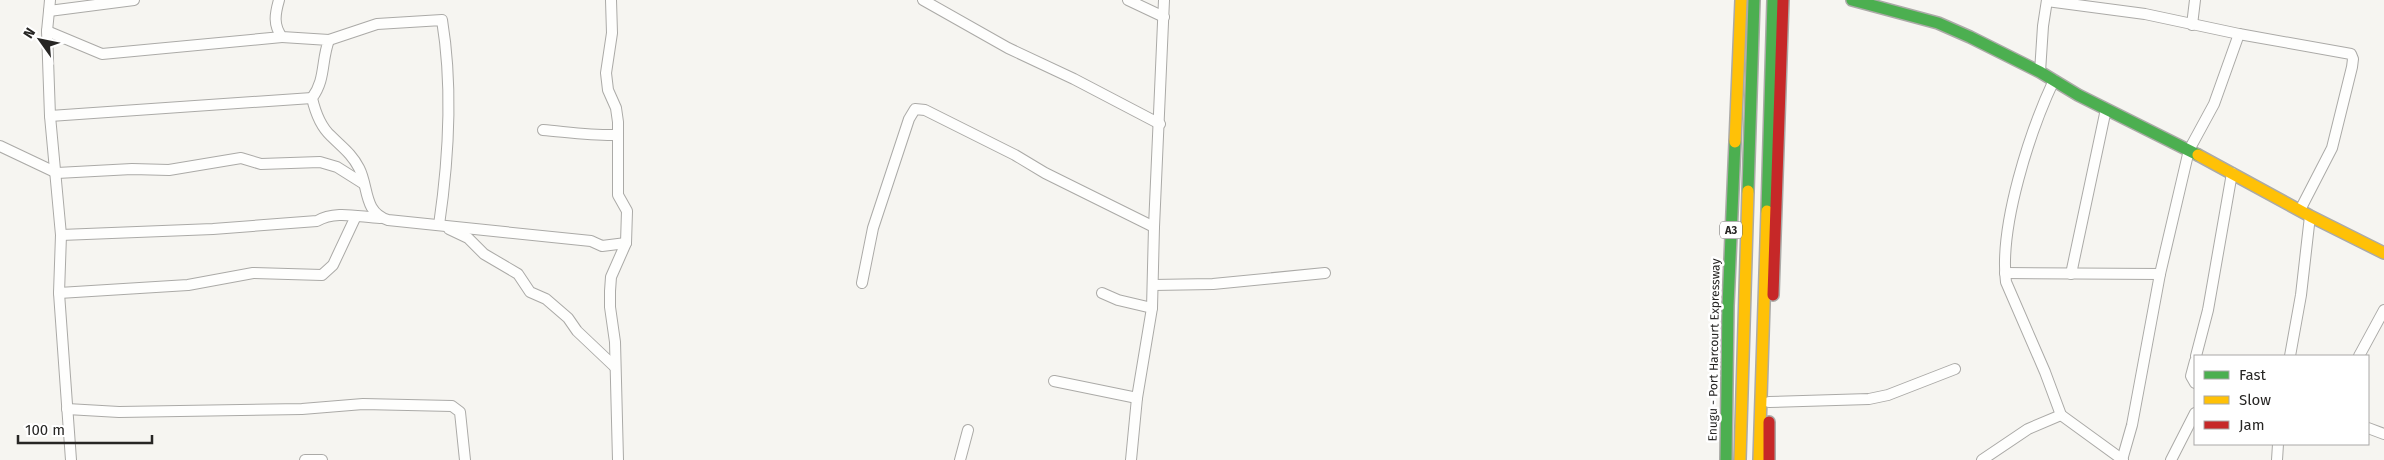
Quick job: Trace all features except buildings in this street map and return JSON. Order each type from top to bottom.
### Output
[{"type":"main road","name":"Enugu - Port Harcourt Expressway","points":[[1726,460],[1728,306],[1741,0]]},
{"type":"main road","name":"A3","points":[[1740,460],[1754,0]]},
{"type":"main road","points":[[1759,460],[1773,0]]},
{"type":"main road","points":[[1769,460],[1769,402],[1783,0]]},
{"type":"main road","points":[[1852,0],[1938,23],[2040,72],[2106,109],[2189,150],[2305,213],[2384,253]]},
{"type":"street","points":[[71,460],[59,293],[61,235],[57,173],[50,116],[47,31],[49,5],[134,0]]},
{"type":"street","points":[[280,0],[276,23],[282,37]]},
{"type":"street","points":[[611,0],[612,33],[606,73],[608,90],[616,108],[618,195],[627,210],[626,244],[612,277],[610,307],[615,342],[618,460]]},
{"type":"street","points":[[923,0],[1008,48],[1074,79],[1160,124]]},
{"type":"street","points":[[1128,0],[1164,17]]},
{"type":"street","points":[[1131,460],[1138,398],[1152,308],[1164,0]]},
{"type":"street","points":[[2040,72],[2047,0],[2136,13],[2309,48],[2344,51],[2351,54],[2353,59],[2332,148],[2305,213],[2301,295],[2290,355]]},
{"type":"street","points":[[2192,25],[2195,0]]},
{"type":"street","points":[[47,31],[102,54],[282,37],[329,40],[377,24],[442,20],[446,43],[449,110],[439,224]]},
{"type":"street","points":[[2054,80],[2040,112],[2019,178],[2008,230],[2006,282],[2045,372],[2061,415],[2123,460],[2132,425],[2160,274],[2189,150],[2214,104],[2238,34]]},
{"type":"street","points":[[329,40],[323,57],[323,78],[312,98],[323,127],[352,155],[362,173],[370,206],[380,218]]},
{"type":"street","points":[[50,116],[312,98]]},
{"type":"street","points":[[862,283],[873,228],[915,108],[919,108],[1154,227]]},
{"type":"street","points":[[2071,274],[2106,109]]},
{"type":"street","points":[[543,130],[594,133],[602,136],[618,135]]},
{"type":"street","points":[[0,146],[57,173],[132,169],[169,170],[241,158],[261,164],[320,162],[337,167],[364,184]]},
{"type":"street","points":[[2196,355],[2208,310],[2232,173]]},
{"type":"street","points":[[61,235],[213,229],[316,221],[325,216],[335,214],[591,241],[602,246],[626,244]]},
{"type":"street","points":[[59,293],[188,285],[254,273],[322,275],[333,265],[356,216]]},
{"type":"street","points":[[439,224],[468,238],[484,254],[518,274],[530,292],[546,300],[568,318],[577,332],[615,367]]},
{"type":"street","points":[[2005,272],[2160,274]]},
{"type":"street","points":[[1153,285],[1213,284],[1325,273]]},
{"type":"street","points":[[1102,293],[1118,300],[1152,308]]},
{"type":"street","points":[[2360,355],[2384,310]]},
{"type":"street","points":[[2194,365],[2191,376],[2194,381]]},
{"type":"street","points":[[1769,402],[1869,400],[1896,392],[1955,369]]},
{"type":"street","points":[[1054,381],[1138,398]]},
{"type":"street","points":[[67,409],[119,412],[302,409],[363,404],[452,406],[460,412],[465,460]]},
{"type":"street","points":[[2171,460],[2194,414]]},
{"type":"street","points":[[1982,460],[2028,429],[2061,415]]},
{"type":"street","points":[[2369,428],[2384,434]]},
{"type":"street","points":[[960,460],[968,430]]},
{"type":"street","points":[[2277,460],[2278,445]]},
{"type":"street","points":[[305,460],[322,460]]},
{"type":"traffic: fast","points":[[1748,191],[1754,0]]},
{"type":"traffic: fast","points":[[1767,211],[1773,0]]},
{"type":"traffic: fast","points":[[1852,0],[1938,23],[1970,37],[2040,72],[2078,95],[2198,155]]},
{"type":"traffic: fast","points":[[1726,460],[1728,306],[1735,142]]},
{"type":"traffic: slow","points":[[1735,142],[1741,0]]},
{"type":"traffic: slow","points":[[2198,155],[2310,216],[2384,253]]},
{"type":"traffic: slow","points":[[1740,460],[1748,191]]},
{"type":"traffic: slow","points":[[1759,460],[1767,211]]},
{"type":"traffic: jam","points":[[1773,295],[1783,0]]},
{"type":"traffic: jam","points":[[1769,422],[1769,460]]}]
